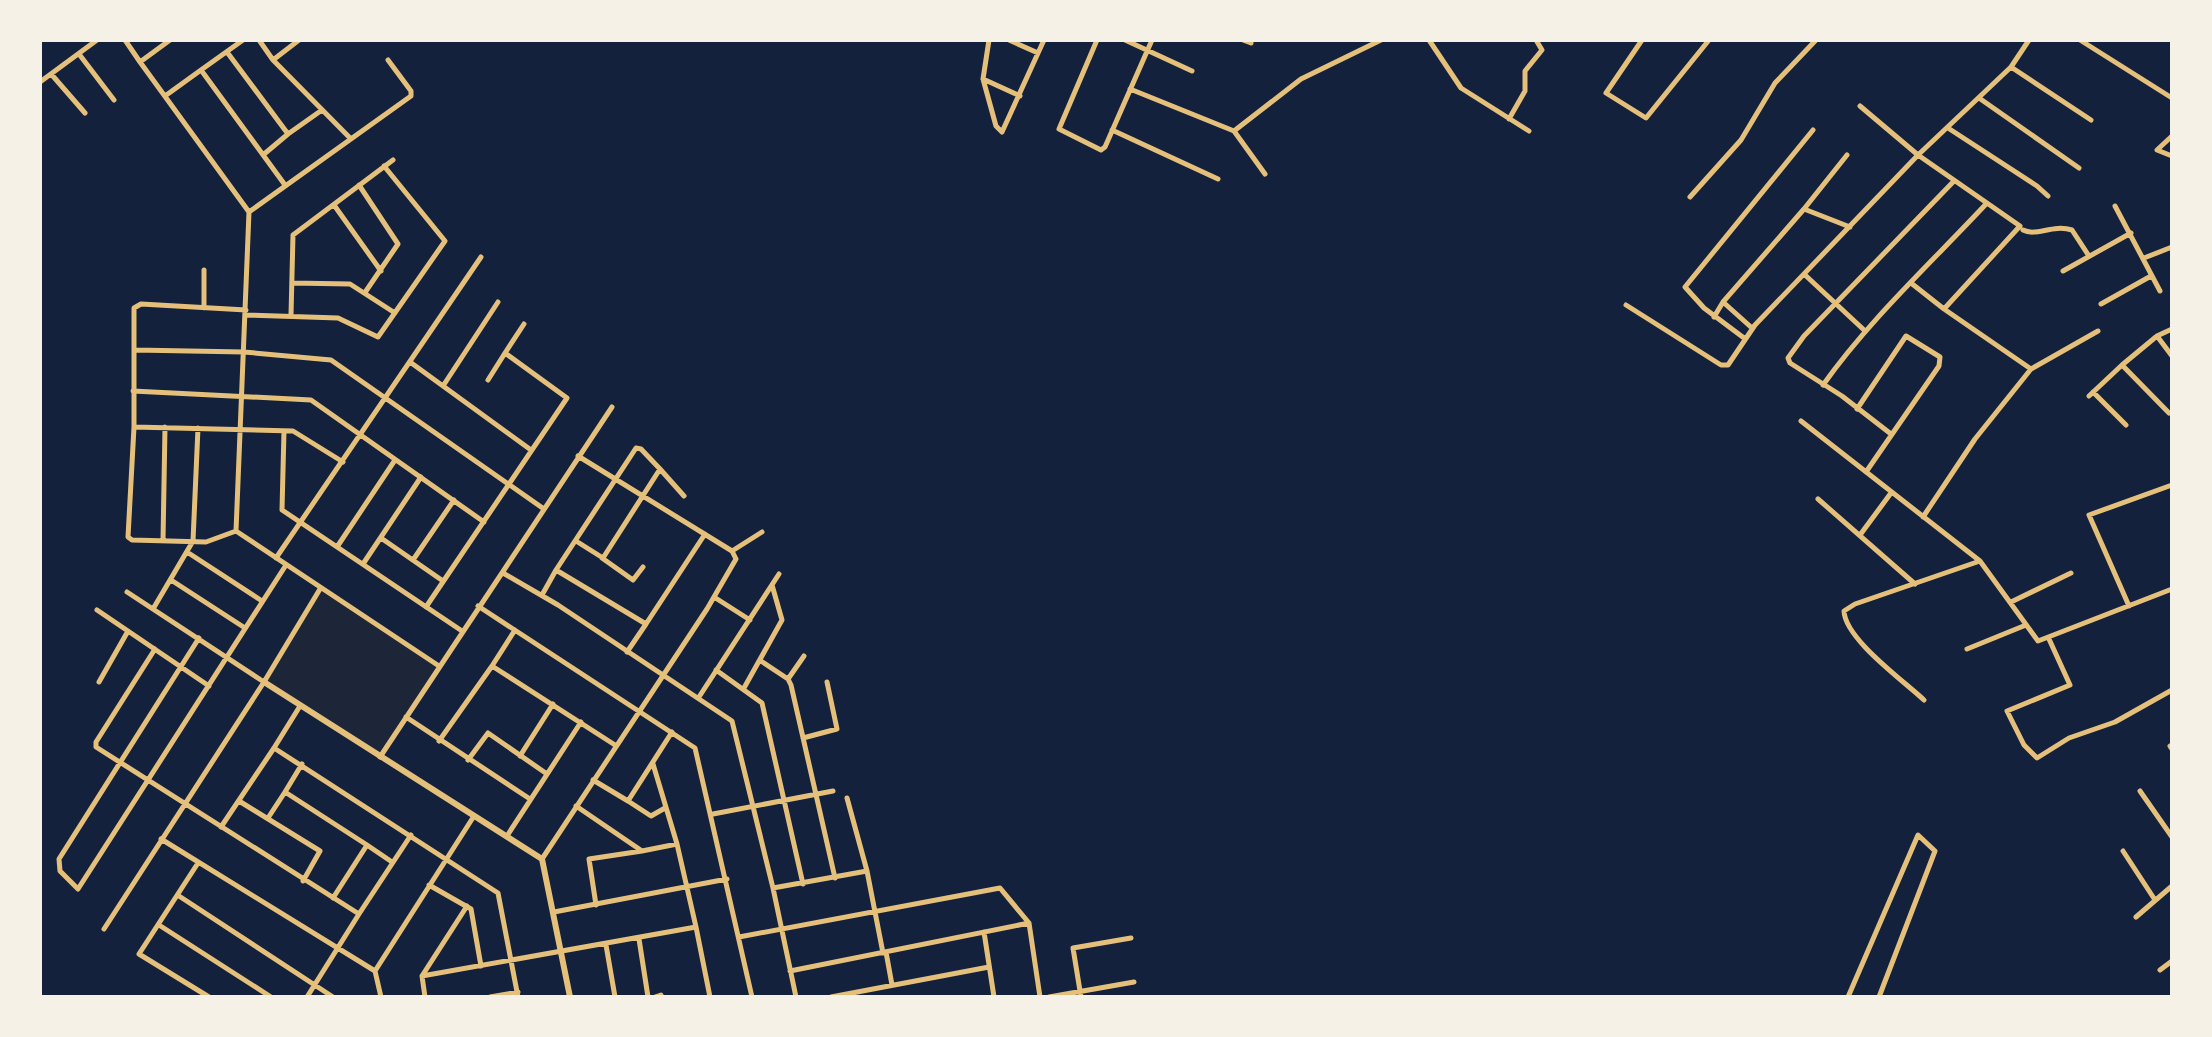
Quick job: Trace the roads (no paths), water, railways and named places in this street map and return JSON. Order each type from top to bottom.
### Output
[{"type":"street","points":[[41,81],[97,40]]},
{"type":"street","points":[[125,40],[249,212],[236,531]]},
{"type":"street","points":[[140,62],[170,40]]},
{"type":"street","points":[[165,96],[243,40]]},
{"type":"street","points":[[259,40],[274,60],[351,139]]},
{"type":"street","points":[[274,60],[299,40]]},
{"type":"street","points":[[989,40],[983,79],[1000,132],[1020,96],[1044,40]]},
{"type":"street","points":[[1009,40],[1038,53]]},
{"type":"street","points":[[1097,40],[1059,129],[1101,150],[1152,40]]},
{"type":"street","points":[[1125,40],[1192,71]]},
{"type":"street","points":[[1243,40],[1251,43]]},
{"type":"street","points":[[1234,131],[1301,79],[1381,40]]},
{"type":"street","points":[[1429,40],[1461,88],[1529,131]]},
{"type":"street","points":[[1509,119],[1525,90],[1525,71],[1542,50],[1535,40]]},
{"type":"street","points":[[1642,40],[1606,93],[1646,118],[1709,40]]},
{"type":"street","points":[[1690,197],[1741,140],[1775,83],[1816,40]]},
{"type":"street","points":[[1626,305],[1721,365],[1728,365],[1752,328],[1918,155],[2011,67],[2029,40]]},
{"type":"street","points":[[2080,40],[2172,98]]},
{"type":"street","points":[[227,52],[288,134]]},
{"type":"street","points":[[79,54],[114,100]]},
{"type":"street","points":[[249,212],[412,93],[388,60]]},
{"type":"street","points":[[2011,67],[2091,120]]},
{"type":"street","points":[[201,70],[285,185]]},
{"type":"street","points":[[52,75],[85,113]]},
{"type":"street","points":[[983,79],[1020,96]]},
{"type":"street","points":[[1130,89],[1234,131],[1265,174]]},
{"type":"street","points":[[1979,98],[2078,168]]},
{"type":"street","points":[[1860,106],[1918,155],[2020,226],[1944,309]]},
{"type":"street","points":[[263,155],[322,110]]},
{"type":"street","points":[[1948,128],[2048,196]]},
{"type":"street","points":[[1112,130],[1218,179]]},
{"type":"street","points":[[1744,338],[1714,317],[1685,291],[1685,287],[1813,130]]},
{"type":"street","points":[[2172,136],[2157,150],[2172,156]]},
{"type":"street","points":[[1714,317],[1723,302],[1847,155]]},
{"type":"street","points":[[291,315],[293,235],[393,160]]},
{"type":"street","points":[[236,531],[210,542],[132,541],[128,537],[134,427],[134,308],[204,308],[338,318],[375,337],[380,334],[445,241],[384,166]]},
{"type":"street","points":[[1891,435],[1857,408],[1790,363],[1788,358],[1804,336],[1954,180]]},
{"type":"street","points":[[359,185],[398,244],[366,291]]},
{"type":"street","points":[[1823,385],[1864,330],[1872,326],[1986,204]]},
{"type":"street","points":[[334,205],[381,271]]},
{"type":"street","points":[[2115,206],[2160,290]]},
{"type":"street","points":[[1804,209],[1850,227]]},
{"type":"street","points":[[2023,230],[2030,233],[2056,226],[2072,230],[2089,256]]},
{"type":"street","points":[[2063,271],[2131,233]]},
{"type":"street","points":[[2144,258],[2172,247]]},
{"type":"street","points":[[276,558],[344,462],[481,257]]},
{"type":"street","points":[[204,270],[204,308]]},
{"type":"street","points":[[1804,274],[1864,330]]},
{"type":"street","points":[[2101,303],[2151,276]]},
{"type":"street","points":[[292,283],[350,284],[366,291],[395,313]]},
{"type":"street","points":[[1912,283],[1944,309],[2031,369]]},
{"type":"street","points":[[443,386],[498,302]]},
{"type":"street","points":[[1723,302],[1752,328]]},
{"type":"street","points":[[488,380],[524,324]]},
{"type":"street","points":[[2126,425],[2091,394],[2157,336],[2172,329]]},
{"type":"street","points":[[1923,517],[1975,439],[2031,369],[2098,331]]},
{"type":"street","points":[[1857,408],[1906,336],[1941,359],[1939,366],[1866,472]]},
{"type":"street","points":[[2157,336],[2172,355]]},
{"type":"street","points":[[135,349],[244,352],[331,360],[544,509]]},
{"type":"street","points":[[426,607],[568,398],[505,353]]},
{"type":"street","points":[[410,362],[531,450]]},
{"type":"street","points":[[2122,365],[2169,413]]},
{"type":"street","points":[[133,391],[311,400],[484,522]]},
{"type":"street","points":[[380,757],[612,407]]},
{"type":"street","points":[[1801,421],[1980,561],[2038,641],[2049,639],[2172,589]]},
{"type":"street","points":[[134,427],[297,432],[344,462]]},
{"type":"street","points":[[163,541],[165,427]]},
{"type":"street","points":[[153,609],[193,541],[198,428]]},
{"type":"street","points":[[284,432],[281,508],[462,631]]},
{"type":"street","points":[[542,595],[636,449],[641,449],[684,496]]},
{"type":"street","points":[[542,859],[735,565],[732,551],[642,498],[578,456]]},
{"type":"street","points":[[337,547],[395,460]]},
{"type":"street","points":[[602,558],[660,469]]},
{"type":"street","points":[[363,564],[421,477]]},
{"type":"street","points":[[2129,606],[2090,515],[2172,485]]},
{"type":"street","points":[[1860,535],[1891,493]]},
{"type":"street","points":[[1818,499],[1915,584]]},
{"type":"street","points":[[412,560],[454,500]]},
{"type":"street","points":[[236,531],[439,666]]},
{"type":"street","points":[[732,551],[762,532]]},
{"type":"street","points":[[626,652],[705,534]]},
{"type":"street","points":[[381,538],[443,581]]},
{"type":"street","points":[[576,541],[633,580],[643,568]]},
{"type":"street","points":[[187,552],[262,601]]},
{"type":"street","points":[[1924,700],[1881,665],[1843,615],[1845,609],[1980,561]]},
{"type":"street","points":[[199,638],[60,859],[60,871],[78,889],[286,565]]},
{"type":"street","points":[[556,570],[646,624]]},
{"type":"street","points":[[503,573],[542,595],[732,721],[774,888],[796,997]]},
{"type":"street","points":[[2011,602],[2071,573]]},
{"type":"street","points":[[699,697],[779,574]]},
{"type":"street","points":[[172,578],[245,628]]},
{"type":"street","points":[[744,688],[782,620],[772,585]]},
{"type":"street","points":[[104,929],[264,682],[320,589]]},
{"type":"street","points":[[127,592],[300,706],[542,859],[570,997]]},
{"type":"street","points":[[714,597],[750,620]]},
{"type":"street","points":[[478,606],[695,748],[713,814],[752,997]]},
{"type":"street","points":[[97,610],[209,686]]},
{"type":"street","points":[[1966,649],[2026,625]]},
{"type":"street","points":[[439,741],[515,630]]},
{"type":"street","points":[[99,682],[128,631]]},
{"type":"street","points":[[2049,639],[2070,685],[2007,712],[2024,745],[2037,758],[2069,738],[2115,722],[2172,690]]},
{"type":"street","points":[[155,649],[95,744],[148,782],[359,914]]},
{"type":"street","points":[[788,679],[804,656]]},
{"type":"street","points":[[761,661],[788,679],[835,877]]},
{"type":"street","points":[[492,666],[615,745]]},
{"type":"street","points":[[716,670],[762,703],[803,884]]},
{"type":"street","points":[[803,738],[837,729],[827,682]]},
{"type":"street","points":[[520,756],[552,704]]},
{"type":"street","points":[[221,827],[300,706]]},
{"type":"street","points":[[406,718],[530,799]]},
{"type":"street","points":[[507,836],[581,722]]},
{"type":"street","points":[[628,801],[673,732]]},
{"type":"street","points":[[468,760],[488,733],[547,774]]},
{"type":"street","points":[[274,748],[498,893],[518,994],[490,997]]},
{"type":"street","points":[[268,818],[302,764]]},
{"type":"street","points":[[653,764],[677,844],[710,997]]},
{"type":"street","points":[[593,780],[651,816],[665,808]]},
{"type":"street","points":[[713,814],[833,791]]},
{"type":"street","points":[[2140,791],[2172,837]]},
{"type":"street","points":[[285,792],[392,862]]},
{"type":"street","points":[[848,798],[892,985]]},
{"type":"street","points":[[239,801],[320,851],[303,881]]},
{"type":"street","points":[[576,806],[642,851]]},
{"type":"street","points":[[381,997],[375,971],[474,816]]},
{"type":"street","points":[[307,997],[411,835]]},
{"type":"street","points":[[1848,997],[1918,835],[1935,851],[1879,997]]},
{"type":"street","points":[[160,839],[375,971]]},
{"type":"street","points":[[596,905],[589,859],[677,844]]},
{"type":"street","points":[[333,898],[367,845]]},
{"type":"street","points":[[2123,851],[2155,900]]},
{"type":"street","points":[[198,863],[139,954],[209,997]]},
{"type":"street","points":[[774,888],[867,871]]},
{"type":"street","points":[[554,912],[727,879]]},
{"type":"street","points":[[429,885],[471,909],[481,966]]},
{"type":"street","points":[[2136,917],[2172,886]]},
{"type":"street","points":[[739,937],[1000,888],[1028,923],[1040,997]]},
{"type":"street","points":[[179,896],[333,997]]},
{"type":"street","points":[[425,997],[422,976],[467,906]]},
{"type":"street","points":[[790,971],[1028,923]]},
{"type":"street","points":[[159,925],[271,997]]},
{"type":"street","points":[[422,976],[696,928]]},
{"type":"street","points":[[984,932],[994,997]]},
{"type":"street","points":[[639,939],[648,997]]},
{"type":"street","points":[[1080,994],[1073,949],[1131,939]]},
{"type":"street","points":[[606,945],[615,997]]},
{"type":"street","points":[[2160,970],[2172,961]]},
{"type":"street","points":[[831,997],[989,967]]},
{"type":"street","points":[[1049,997],[1080,994],[1134,982]]}]
